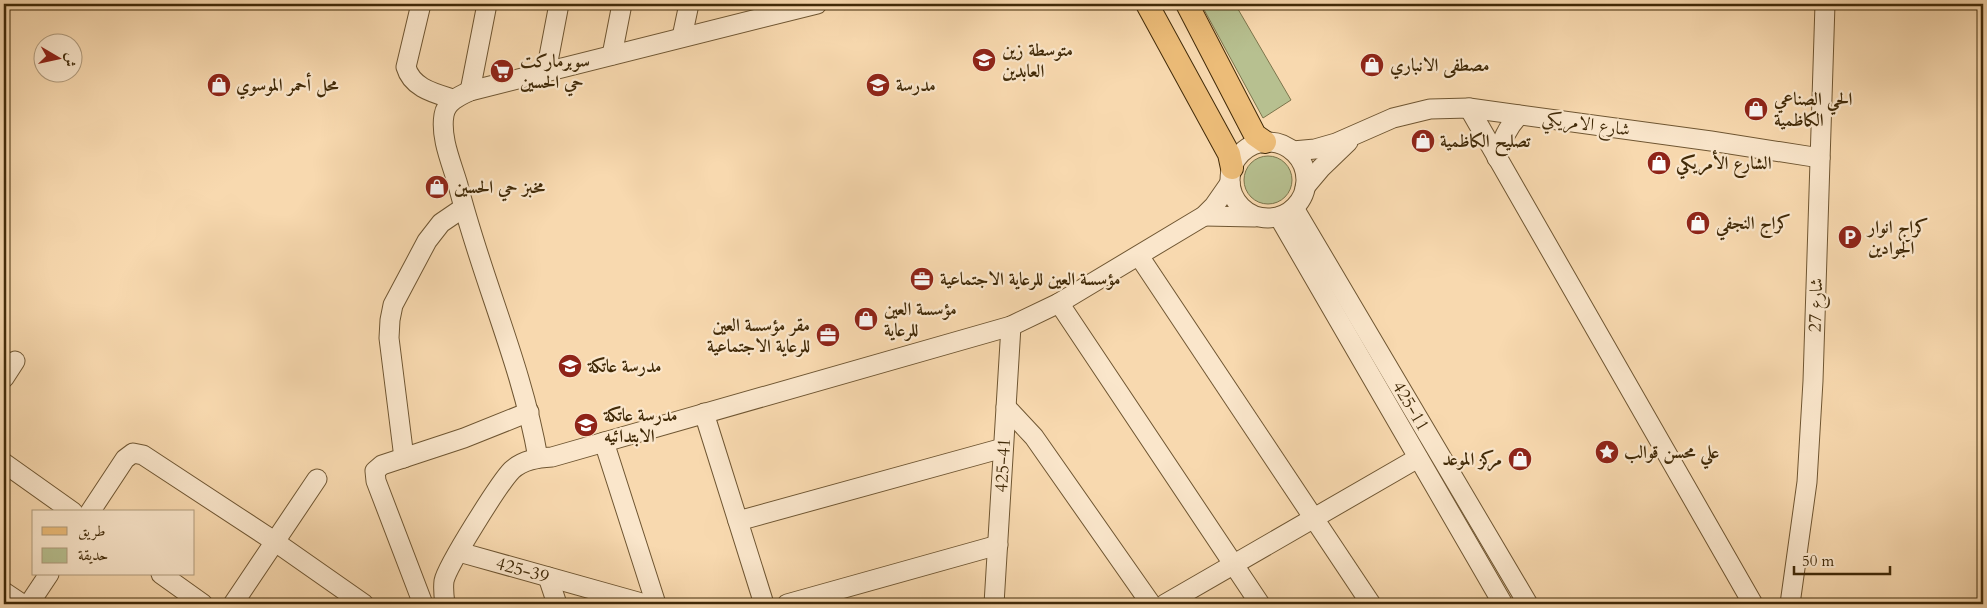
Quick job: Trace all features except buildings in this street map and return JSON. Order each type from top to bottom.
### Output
[{"type":"main road","points":[[1147,4],[1229,154],[1231,176]]},
{"type":"main road","points":[[1160,29],[1162,21],[1172,11],[1190,9],[1255,135],[1265,142]]},
{"type":"street","points":[[421,4],[407,61],[408,76],[428,91],[453,100]]},
{"type":"street","points":[[470,91],[488,4]]},
{"type":"street","points":[[546,72],[559,4]]},
{"type":"street","points":[[612,55],[622,4]]},
{"type":"street","points":[[682,37],[688,4]]},
{"type":"street","points":[[538,458],[529,412],[463,208],[443,130],[444,113],[453,100],[470,91],[682,37],[756,11],[817,4]]},
{"type":"street","name":"شارع 27","points":[[1790,604],[1808,482],[1825,4]]},
{"type":"street","points":[[1469,108],[1753,604]]},
{"type":"street","name":"شارع الامريكي","points":[[1292,151],[1329,145],[1393,118],[1430,109],[1469,108],[1711,140],[1820,158]]},
{"type":"street","points":[[1497,158],[1508,126],[1519,115]]},
{"type":"street","name":"شارع الامريكي","points":[[1305,187],[1326,162],[1356,135]]},
{"type":"street","points":[[445,604],[444,580],[459,552],[498,488],[512,470],[522,463],[538,458],[552,457],[1011,326],[1058,302],[1204,216],[1231,176],[1237,158],[1254,144],[1265,142],[1284,145],[1301,161],[1305,174],[1305,187],[1301,198],[1286,212],[1260,217],[1239,215],[1204,216]]},
{"type":"street","points":[[1231,176],[1233,195],[1239,205],[1248,213],[1260,217]]},
{"type":"street","points":[[404,458],[389,338],[393,305],[427,241],[441,223],[463,208]]},
{"type":"street","name":"425-11","points":[[1286,212],[1418,458],[1503,604]]},
{"type":"street","name":"425-11","points":[[1286,212],[1528,604]]},
{"type":"street","points":[[1138,256],[1371,604]]},
{"type":"street","points":[[1058,302],[1260,604]]},
{"type":"street","name":"425-41","points":[[994,604],[1011,326]]},
{"type":"street","points":[[4,378],[15,361]]},
{"type":"street","points":[[1006,407],[1034,437],[1151,604]]},
{"type":"street","points":[[423,604],[376,481],[375,471],[382,465],[464,438],[529,412]]},
{"type":"street","points":[[704,414],[764,604]]},
{"type":"street","points":[[604,442],[656,604]]},
{"type":"street","points":[[738,521],[1004,448]]},
{"type":"street","points":[[91,510],[125,459],[133,453],[143,455],[274,541],[364,604]]},
{"type":"street","points":[[1165,604],[1418,458]]},
{"type":"street","points":[[4,463],[70,510]]},
{"type":"street","points":[[233,604],[317,479]]},
{"type":"street","points":[[786,604],[998,545]]},
{"type":"street","name":"425-39","points":[[459,552],[645,604]]},
{"type":"street","points":[[29,604],[48,576]]},
{"type":"street","points":[[164,576],[203,604]]},
{"type":"street","points":[[548,577],[557,604]]},
{"type":"street","points":[[4,592],[22,604]]},
{"type":"green space","points":[[1201,4],[1235,4],[1291,100],[1263,118]]},
{"type":"green space","points":[[1263,156],[1273,156],[1282,160],[1288,166],[1291,171],[1291,189],[1282,200],[1273,204],[1263,204],[1254,200],[1248,194],[1244,185],[1244,175],[1248,166],[1254,160]]},
{"type":"place","name":"متوسطة زين العابدين","points":[[984,60]]},
{"type":"place","name":"مصطفى الانباري","points":[[1372,65]]},
{"type":"place","name":"سوبرماركت حي الحسين","points":[[502,71]]},
{"type":"place","name":"محل أحمر الموسوي","points":[[219,85]]},
{"type":"place","name":"مدرسة","points":[[878,85]]},
{"type":"place","name":"الحي الصناعي الكاظمية","points":[[1756,109]]},
{"type":"place","name":"تصليح الكاظمية","points":[[1423,141]]},
{"type":"place","name":"الشارع الأمريكي","points":[[1659,163]]},
{"type":"place","name":"مخبز حي الحسين","points":[[437,187]]},
{"type":"place","name":"كراج النجفي","points":[[1698,223]]},
{"type":"place","name":"كراج انوار الجوادين","points":[[1850,237]]},
{"type":"place","name":"مؤسسة العين للرعاية الاجتماعية","points":[[922,279]]},
{"type":"place","name":"مؤسسة العين للرعاية","points":[[866,319]]},
{"type":"place","name":"مقر مؤسسة العين للرعاية الاجتماعية","points":[[828,335]]},
{"type":"place","name":"مدرسة عاتكة","points":[[570,366]]},
{"type":"place","name":"مدرسة عاتكة الابتدائيه","points":[[586,425]]},
{"type":"place","name":"علي محسن قوالب","points":[[1607,452]]},
{"type":"place","name":"مركز الموعد","points":[[1520,459]]}]
